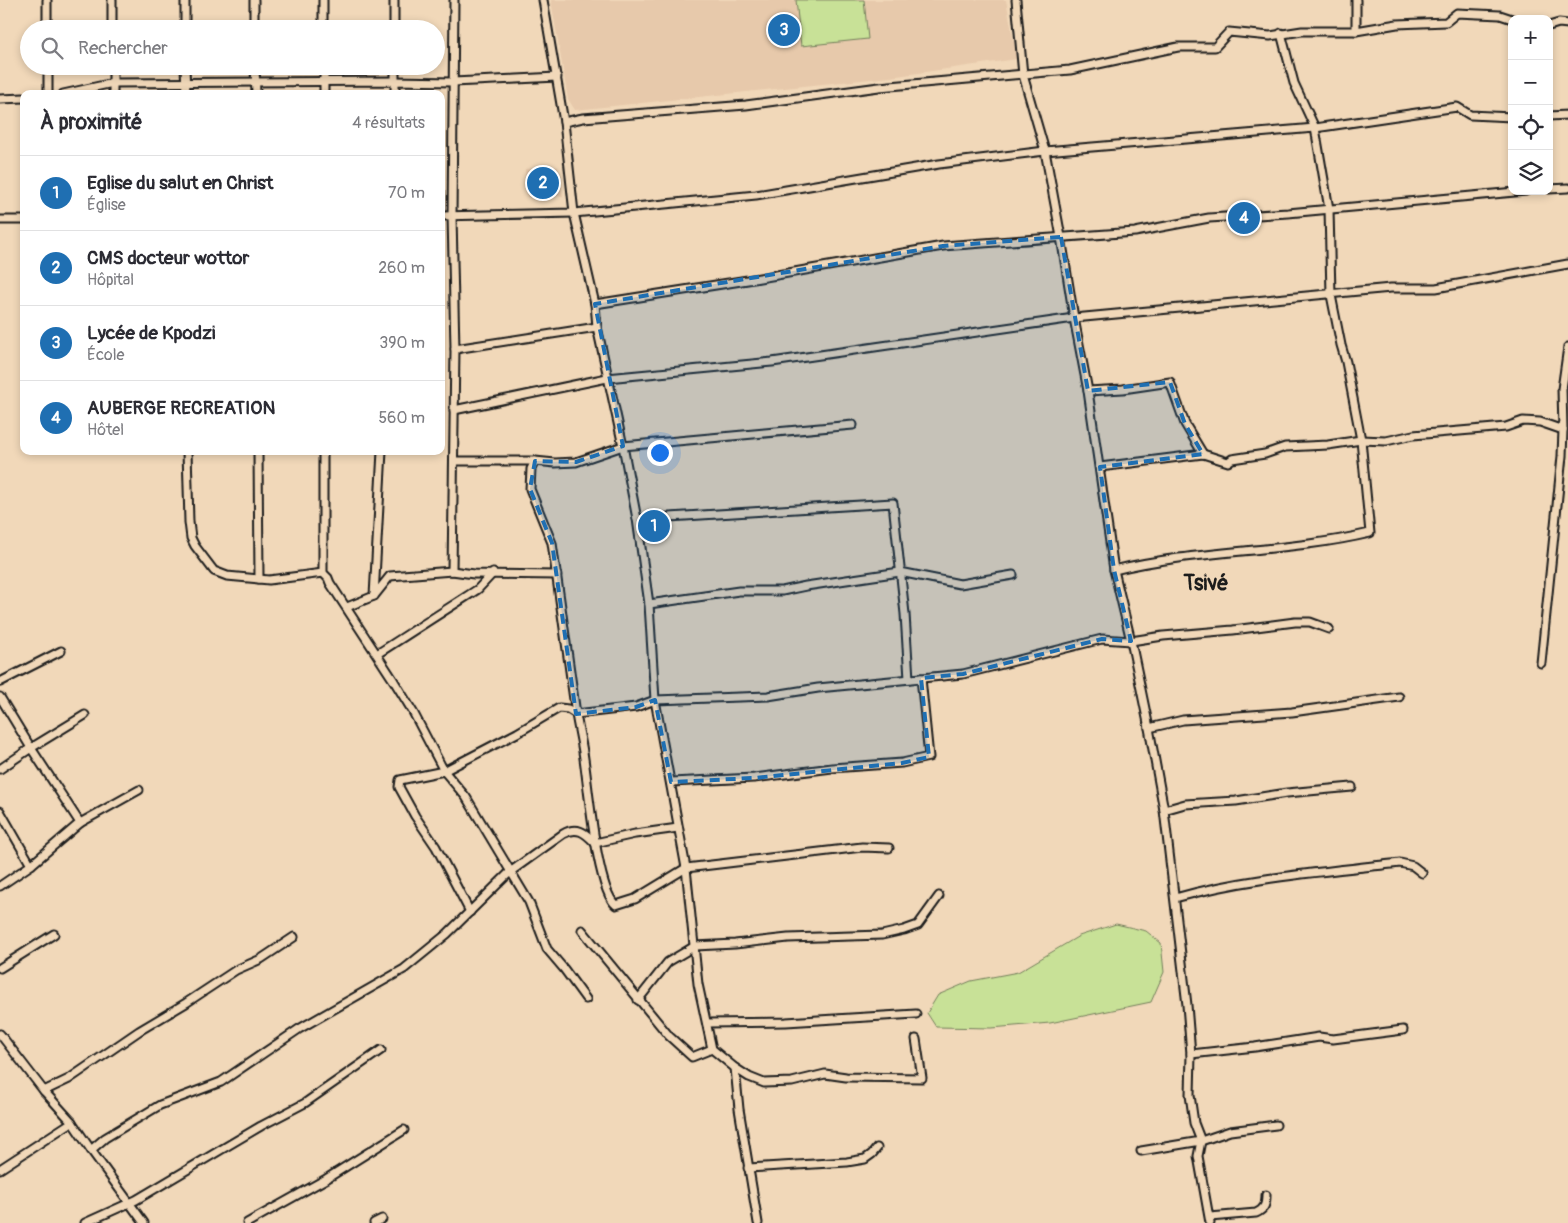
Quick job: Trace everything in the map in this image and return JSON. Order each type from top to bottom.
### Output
[{"type":"street","points":[[47,0],[47,20]]},
{"type":"street","points":[[112,0],[112,20]]},
{"type":"street","points":[[185,0],[185,20]]},
{"type":"street","points":[[254,0],[254,20]]},
{"type":"street","points":[[323,0],[323,20]]},
{"type":"street","points":[[394,0],[394,20]]},
{"type":"street","points":[[452,571],[455,349],[452,216],[454,0]]},
{"type":"street","points":[[542,0],[564,122],[574,213],[595,304],[597,327],[637,519],[649,604],[655,700],[686,868],[698,984],[712,1049],[735,1068],[749,1077],[764,1083],[792,1082],[825,1074],[910,1079],[922,1078],[916,1039]]},
{"type":"street","points":[[1016,0],[1023,74],[1045,151],[1088,391],[1114,570],[1131,640],[1164,810],[1191,1054],[1190,1095],[1194,1123],[1201,1141],[1198,1156],[1210,1220],[1256,1213],[1262,1210],[1266,1203],[1266,1195]]},
{"type":"street","points":[[1356,0],[1356,31]]},
{"type":"street","points":[[564,122],[583,118],[746,105],[879,87],[1070,70],[1178,48],[1215,47],[1229,32],[1258,36],[1281,33],[1356,31],[1397,24],[1446,22],[1457,13],[1500,15],[1508,18]]},
{"type":"street","points":[[1553,25],[1568,24]]},
{"type":"street","points":[[1114,570],[1146,562],[1336,540],[1370,533],[1361,440],[1331,295],[1329,209],[1315,128],[1294,83],[1281,33]]},
{"type":"street","points":[[48,75],[48,90]]},
{"type":"street","points":[[113,75],[113,90]]},
{"type":"street","points":[[186,75],[186,90]]},
{"type":"street","points":[[256,75],[256,90]]},
{"type":"street","points":[[324,75],[324,90]]},
{"type":"street","points":[[395,75],[395,90]]},
{"type":"street","points":[[81,90],[113,83],[453,82],[557,77]]},
{"type":"street","points":[[0,99],[20,98]]},
{"type":"street","points":[[445,216],[574,213],[756,195],[939,164],[1045,151],[1315,128],[1457,107],[1470,115],[1508,117]]},
{"type":"street","points":[[1553,116],[1568,115]]},
{"type":"street","points":[[1553,189],[1568,188]]},
{"type":"street","points":[[595,304],[943,246],[1135,232],[1208,218],[1508,193]]},
{"type":"street","points":[[0,220],[20,220]]},
{"type":"street","points":[[454,410],[607,378],[772,362],[1074,318],[1391,288],[1436,288],[1568,264]]},
{"type":"street","points":[[455,349],[597,327]]},
{"type":"street","points":[[1541,663],[1557,508],[1563,430],[1562,389],[1568,347]]},
{"type":"street","points":[[1088,391],[1123,389],[1170,382],[1185,424],[1203,454]]},
{"type":"street","points":[[1100,468],[1203,454],[1228,462],[1232,459],[1265,454],[1285,447],[1361,440],[1386,441],[1413,435],[1506,427],[1524,421],[1540,422],[1563,430]]},
{"type":"street","points":[[454,461],[576,462],[623,446],[853,425]]},
{"type":"street","points":[[187,455],[189,522],[191,538],[195,546],[214,571],[220,574],[259,579],[276,579],[322,573],[328,578],[413,712],[444,771],[466,797],[529,902],[547,949],[586,999]]},
{"type":"street","points":[[258,455],[259,579]]},
{"type":"street","points":[[322,573],[323,455]]},
{"type":"street","points":[[374,596],[382,455]]},
{"type":"street","points":[[535,461],[531,469],[530,489],[552,543],[576,714],[584,752],[595,843],[612,902],[616,905],[636,899],[686,868],[862,847],[889,848]]},
{"type":"street","points":[[637,519],[892,503],[905,614],[909,679]]},
{"type":"street","points":[[346,607],[374,596],[390,576],[452,571],[474,574],[557,575]]},
{"type":"street","points":[[649,604],[739,591],[782,592],[806,586],[900,572],[960,584],[1014,575]]},
{"type":"street","points":[[377,654],[478,589],[493,573]]},
{"type":"street","points":[[470,912],[436,847],[415,816],[399,787],[400,780],[444,771],[559,708],[568,709],[576,714],[636,707],[655,700],[768,696],[818,688],[963,674],[1102,639],[1131,640],[1295,622],[1310,622],[1329,628]]},
{"type":"street","points":[[0,682],[61,651]]},
{"type":"street","points":[[671,782],[754,778],[832,768],[902,764],[929,757],[922,678]]},
{"type":"street","points":[[0,697],[30,748],[80,823]]},
{"type":"street","points":[[1149,728],[1184,720],[1292,712],[1399,697]]},
{"type":"street","points":[[0,769],[30,748],[85,715]]},
{"type":"street","points":[[1164,810],[1185,804],[1236,801],[1352,786]]},
{"type":"street","points":[[0,886],[30,865],[80,823],[138,790]]},
{"type":"street","points":[[0,811],[30,865]]},
{"type":"street","points":[[595,843],[635,834],[678,828]]},
{"type":"street","points":[[91,1150],[105,1138],[160,1105],[221,1082],[300,1029],[404,969],[470,912],[510,872],[570,830],[577,829],[590,837],[595,843]]},
{"type":"street","points":[[1175,898],[1244,882],[1400,863],[1413,866],[1422,872]]},
{"type":"street","points":[[638,1000],[668,962],[695,946],[788,938],[889,933],[918,925],[938,896]]},
{"type":"street","points":[[582,930],[669,1036],[692,1057],[712,1049]]},
{"type":"street","points":[[0,968],[54,934]]},
{"type":"street","points":[[44,1091],[69,1079],[236,970],[261,959],[294,937]]},
{"type":"street","points":[[707,1023],[786,1022],[916,1014]]},
{"type":"street","points":[[1191,1054],[1319,1037],[1333,1039],[1403,1030]]},
{"type":"street","points":[[0,1034],[44,1091],[72,1122],[144,1223]]},
{"type":"street","points":[[85,1223],[136,1200],[260,1126],[305,1102],[380,1050]]},
{"type":"street","points":[[735,1068],[739,1109],[758,1223]]},
{"type":"street","points":[[0,1169],[72,1122]]},
{"type":"street","points":[[1142,1151],[1201,1141],[1230,1131],[1276,1125]]},
{"type":"street","points":[[247,1223],[326,1179],[404,1130]]},
{"type":"street","points":[[748,1168],[847,1162],[865,1159],[876,1148]]},
{"type":"street","points":[[374,1223],[382,1219]]},
{"type":"highlighted area","points":[[1061,237],[1088,391],[1170,382],[1185,424],[1203,454],[1100,467],[1114,570],[1131,641],[1102,639],[963,674],[921,678],[929,757],[902,763],[754,778],[671,782],[655,700],[636,707],[576,714],[552,543],[530,489],[535,461],[576,462],[623,446],[595,304],[943,246]]},
{"type":"shaded area","points":[[551,0],[1006,0],[1017,59],[890,77],[575,110],[568,99]]},
{"type":"shaded area","points":[[558,167],[563,196],[527,197],[525,169]]},
{"type":"green space","points":[[796,0],[864,0],[868,39],[801,46]]},
{"type":"green space","points":[[1116,924],[1146,931],[1161,943],[1164,972],[1151,1002],[1050,1023],[991,1028],[936,1027],[927,1013],[938,995],[971,981],[1018,972],[1079,936]]},
{"type":"place","name":"Lycée de Kpodzi","points":[[784,30]]},
{"type":"place","name":"CMS docteur wottor","points":[[543,183]]},
{"type":"place","name":"AUBERGE RECREATION","points":[[1244,218]]},
{"type":"place","name":"Eglise du salut en Christ","points":[[654,526]]},
{"type":"district","name":"Tsivé","points":[[1206,583]]}]
